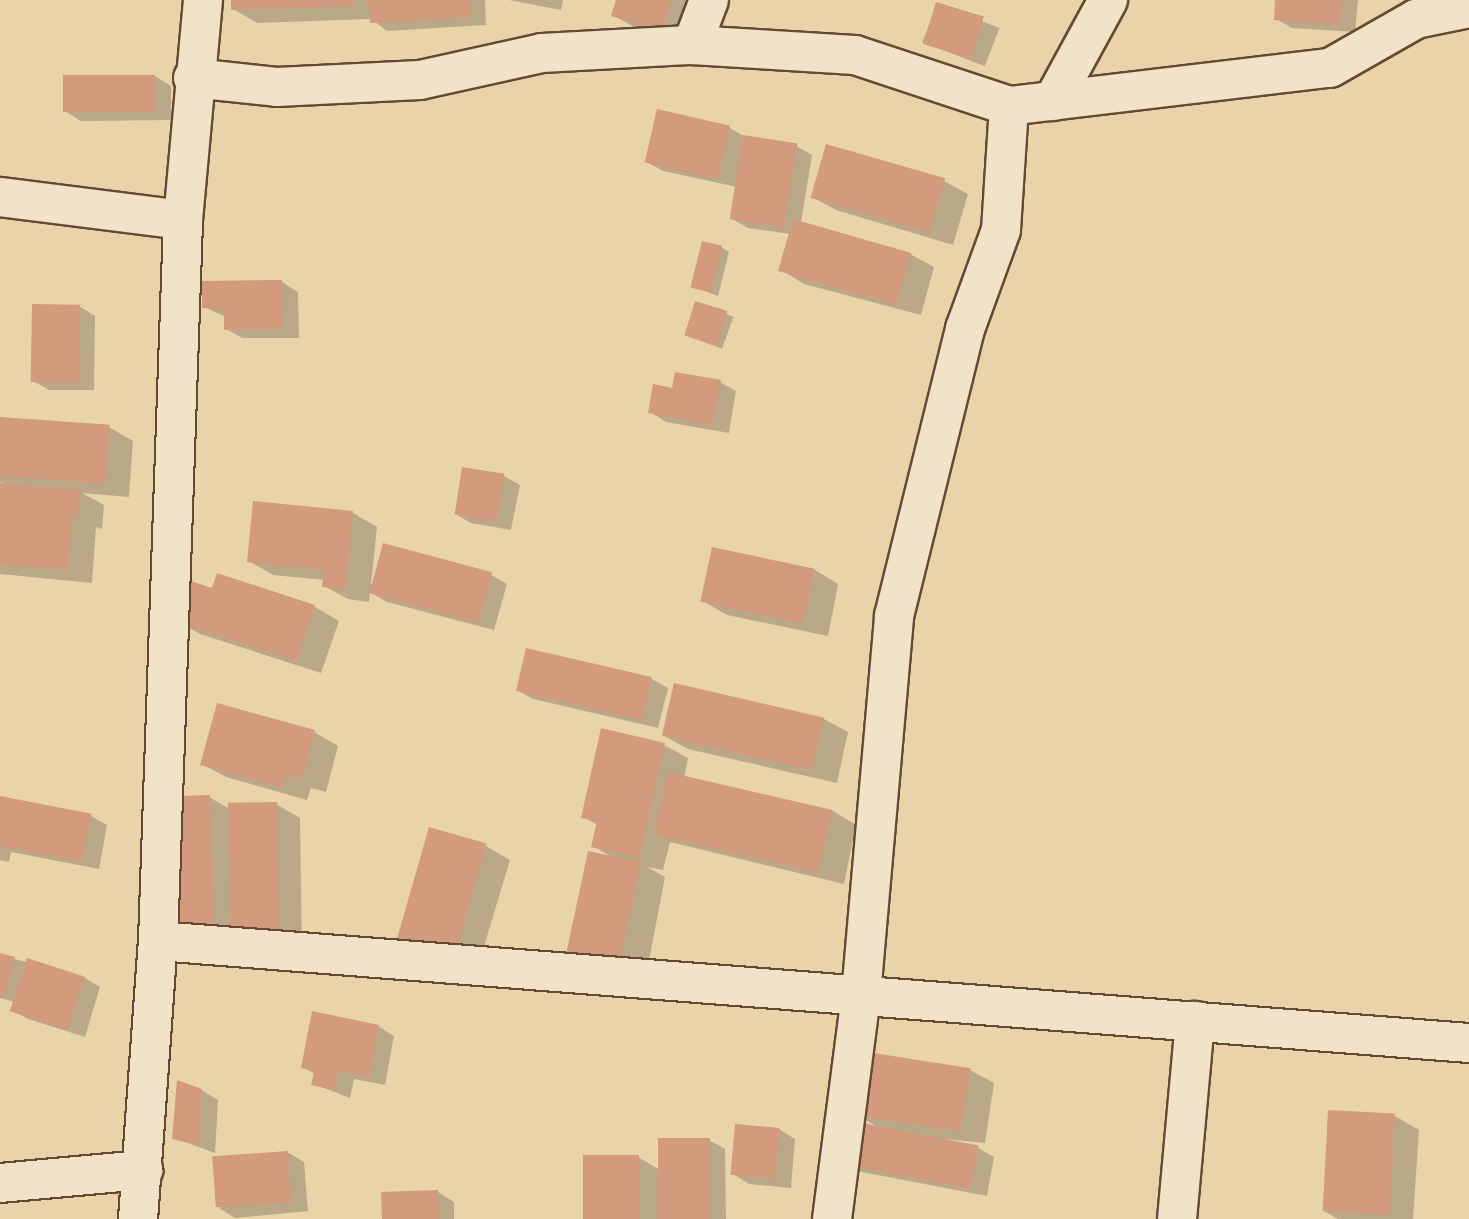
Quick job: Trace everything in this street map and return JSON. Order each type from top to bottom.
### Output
[{"type":"street","points":[[138,1219],[158,941],[183,220],[193,78],[202,0]]},
{"type":"street","points":[[692,45],[709,0]]},
{"type":"street","points":[[1053,101],[1108,0]]},
{"type":"street","points":[[193,78],[277,87],[420,80],[542,53],[692,45],[855,55],[1009,106],[1330,68],[1416,19],[1469,8]]},
{"type":"street","points":[[832,1219],[861,995],[894,616],[965,329],[1001,230],[1009,106]]},
{"type":"street","points":[[0,197],[183,220]]},
{"type":"street","points":[[158,941],[1469,1044]]},
{"type":"street","points":[[1177,1219],[1195,1021]]},
{"type":"street","points":[[0,1183],[143,1170]]},
{"type":"building","points":[[231,0],[354,0],[354,6],[231,10]]},
{"type":"building","points":[[368,0],[470,0],[471,17],[370,23]]},
{"type":"building","points":[[616,0],[672,0],[662,31],[611,16]]},
{"type":"building","points":[[1275,0],[1342,0],[1340,24],[1274,20]]},
{"type":"building","points":[[936,2],[984,17],[971,59],[923,44]]},
{"type":"building","points":[[63,75],[155,75],[155,112],[63,112]]},
{"type":"building","points":[[657,109],[730,126],[718,179],[645,163]]},
{"type":"building","points":[[743,135],[797,144],[784,228],[730,219]]},
{"type":"building","points":[[826,144],[945,178],[930,232],[811,198]]},
{"type":"building","points":[[793,219],[911,253],[896,305],[778,271]]},
{"type":"building","points":[[702,241],[722,246],[711,293],[690,288]]},
{"type":"building","points":[[282,280],[283,329],[224,330],[224,309],[202,308],[202,281]]},
{"type":"building","points":[[695,301],[728,311],[717,345],[684,335]]},
{"type":"building","points":[[32,304],[80,305],[79,383],[31,382]]},
{"type":"building","points":[[675,372],[721,380],[713,425],[648,413],[653,384],[672,388]]},
{"type":"building","points":[[0,417],[110,425],[106,484],[0,476]]},
{"type":"building","points":[[462,467],[504,474],[497,521],[454,514]]},
{"type":"building","points":[[0,483],[80,490],[78,516],[72,515],[68,570],[0,564]]},
{"type":"building","points":[[253,501],[353,511],[346,589],[322,587],[324,570],[247,562]]},
{"type":"building","points":[[383,543],[492,572],[479,622],[370,593]]},
{"type":"building","points":[[712,547],[815,569],[803,624],[700,602]]},
{"type":"building","points":[[217,573],[315,605],[297,661],[174,621],[188,580],[212,588]]},
{"type":"building","points":[[526,648],[652,677],[642,720],[516,691]]},
{"type":"building","points":[[674,683],[824,718],[812,770],[662,736]]},
{"type":"building","points":[[217,703],[315,730],[302,779],[287,775],[283,788],[200,765]]},
{"type":"building","points":[[601,728],[665,743],[640,858],[591,847],[597,821],[581,818]]},
{"type":"building","points":[[668,772],[833,810],[818,872],[654,834]]},
{"type":"building","points":[[210,795],[215,942],[164,944],[159,797]]},
{"type":"building","points":[[0,796],[91,814],[82,862],[0,846]]},
{"type":"building","points":[[277,802],[279,944],[230,945],[228,803]]},
{"type":"building","points":[[429,827],[487,844],[453,960],[396,943]]},
{"type":"building","points":[[588,851],[641,862],[615,985],[562,974]]},
{"type":"building","points":[[0,953],[15,957],[6,996],[0,994]]},
{"type":"building","points":[[27,958],[85,977],[68,1030],[10,1011]]},
{"type":"building","points":[[312,1011],[379,1025],[369,1077],[338,1071],[334,1090],[311,1085],[314,1071],[301,1068]]},
{"type":"building","points":[[861,1051],[971,1068],[961,1132],[851,1114]]},
{"type":"building","points":[[177,1080],[202,1089],[199,1145],[172,1139]]},
{"type":"building","points":[[1328,1110],[1395,1114],[1390,1214],[1323,1211]]},
{"type":"building","points":[[852,1121],[979,1146],[970,1189],[844,1164]]},
{"type":"building","points":[[735,1124],[780,1128],[775,1179],[731,1175]]},
{"type":"building","points":[[658,1138],[710,1138],[710,1219],[658,1219]]},
{"type":"building","points":[[288,1151],[292,1202],[216,1207],[212,1156]]},
{"type":"building","points":[[583,1155],[639,1155],[639,1219],[583,1219]]},
{"type":"building","points":[[438,1190],[439,1219],[382,1219],[381,1192]]}]
